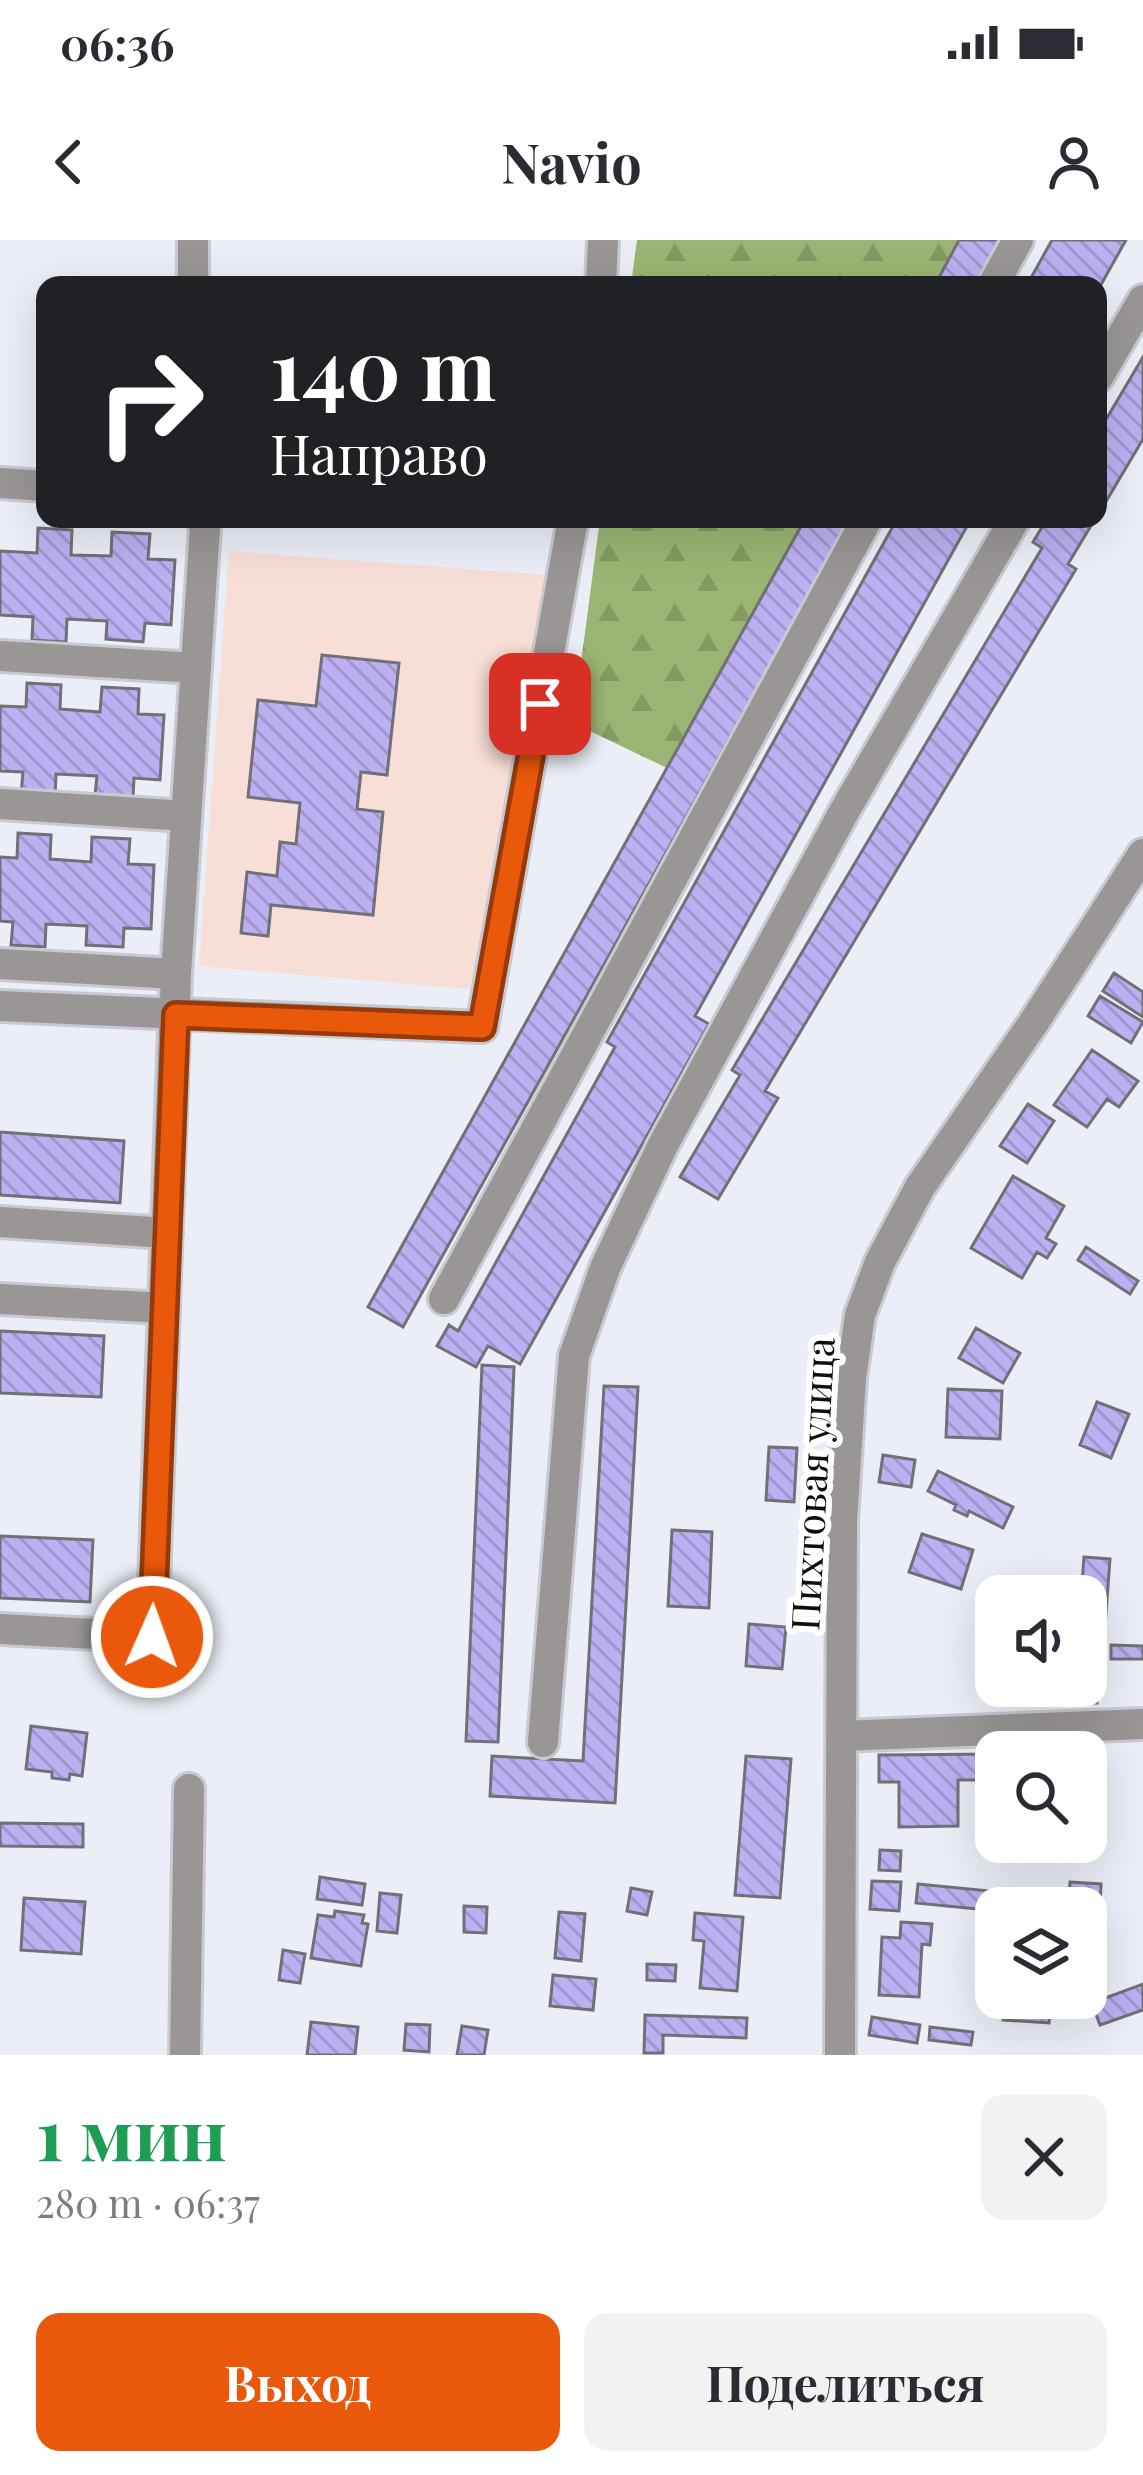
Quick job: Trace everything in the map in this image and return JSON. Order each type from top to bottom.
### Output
[{"type":"street","points":[[193,240],[193,276]]},
{"type":"street","points":[[601,276],[603,240]]},
{"type":"street","points":[[998,276],[1018,240]]},
{"type":"street","points":[[1107,362],[1143,300]]},
{"type":"street","points":[[0,483],[36,485]]},
{"type":"street","points":[[0,1628],[152,1637],[176,974],[205,528]]},
{"type":"street","points":[[0,1006],[482,1027],[571,528]]},
{"type":"street","points":[[444,1299],[862,528]]},
{"type":"street","points":[[543,1742],[574,1356],[604,1268],[662,1147],[845,810],[1010,528]]},
{"type":"street","points":[[0,656],[196,668]]},
{"type":"street","points":[[0,804],[186,816]]},
{"type":"street","name":"Пихтовая улица","points":[[840,2055],[842,1521],[860,1316],[880,1262],[920,1187],[1143,854]]},
{"type":"street","points":[[0,964],[176,974]]},
{"type":"street","points":[[0,1222],[167,1233]]},
{"type":"street","points":[[0,1299],[164,1308]]},
{"type":"street","points":[[842,1736],[1143,1724]]},
{"type":"street","points":[[185,2055],[189,1789]]},
{"type":"shaded area","points":[[229,551],[546,575],[479,990],[199,966]]},
{"type":"green space","points":[[637,240],[959,240],[940,276],[632,276]]},
{"type":"green space","points":[[599,528],[800,528],[667,768],[573,723]]},
{"type":"building","points":[[959,240],[1006,240],[986,276],[940,276]]},
{"type":"building","points":[[1052,240],[1126,240],[1106,276],[1032,276]]},
{"type":"building","points":[[1143,357],[1143,439],[1107,500],[1107,418]]},
{"type":"building","points":[[38,528],[72,530],[71,555],[111,556],[112,532],[150,534],[148,559],[175,560],[171,625],[145,623],[143,642],[106,639],[107,621],[67,619],[66,642],[32,640],[33,617],[0,615],[0,551],[37,553]]},
{"type":"building","points":[[800,528],[846,528],[403,1327],[368,1307]]},
{"type":"building","points":[[892,528],[966,528],[695,1016],[709,1024],[520,1364],[488,1346],[476,1367],[437,1346],[449,1325],[458,1331],[615,1047],[607,1042]]},
{"type":"building","points":[[1042,528],[1090,528],[1068,564],[1076,569],[765,1091],[778,1098],[718,1199],[680,1177],[740,1075],[732,1070],[1042,548],[1033,542]]},
{"type":"building","points":[[322,655],[399,663],[387,775],[361,772],[357,809],[383,812],[373,915],[271,905],[268,936],[241,933],[247,872],[277,876],[280,842],[296,844],[300,803],[248,797],[258,700],[316,706]]},
{"type":"building","points":[[27,683],[61,685],[60,709],[100,712],[102,687],[139,689],[138,714],[164,715],[160,780],[134,778],[133,797],[95,795],[97,776],[56,774],[55,797],[21,795],[23,772],[0,771],[0,706],[26,707]]},
{"type":"building","points":[[18,833],[51,835],[50,859],[91,862],[92,837],[130,839],[128,864],[154,865],[151,929],[124,928],[123,947],[86,945],[87,926],[46,924],[45,947],[11,945],[13,922],[0,921],[0,857],[17,858]]},
{"type":"building","points":[[1114,973],[1143,992],[1143,1017],[1103,991]]},
{"type":"building","points":[[1100,996],[1143,1022],[1131,1043],[1088,1016]]},
{"type":"building","points":[[1092,1050],[1138,1081],[1119,1107],[1107,1099],[1087,1127],[1054,1105]]},
{"type":"building","points":[[1028,1104],[1054,1121],[1027,1163],[1000,1146]]},
{"type":"building","points":[[0,1132],[124,1141],[120,1203],[0,1195]]},
{"type":"building","points":[[1013,1176],[1064,1206],[1046,1238],[1056,1244],[1047,1258],[1037,1252],[1022,1278],[971,1248]]},
{"type":"building","points":[[1086,1247],[1138,1281],[1130,1294],[1078,1260]]},
{"type":"building","points":[[976,1328],[1020,1353],[1003,1383],[959,1358]]},
{"type":"building","points":[[0,1331],[104,1336],[101,1397],[0,1393]]},
{"type":"building","points":[[482,1365],[514,1367],[498,1742],[466,1741]]},
{"type":"building","points":[[604,1386],[638,1387],[615,1803],[490,1796],[492,1756],[583,1761]]},
{"type":"building","points":[[948,1389],[1002,1391],[1000,1439],[946,1437]]},
{"type":"building","points":[[1097,1402],[1129,1414],[1111,1458],[1080,1445]]},
{"type":"building","points":[[769,1447],[797,1448],[794,1502],[766,1500]]},
{"type":"building","points":[[883,1455],[915,1460],[911,1487],[879,1482]]},
{"type":"building","points":[[938,1471],[1013,1507],[1003,1528],[969,1511],[967,1516],[954,1510],[956,1505],[928,1491]]},
{"type":"building","points":[[672,1530],[712,1532],[709,1608],[668,1606]]},
{"type":"building","points":[[922,1534],[973,1550],[961,1589],[909,1572]]},
{"type":"building","points":[[0,1536],[93,1540],[90,1602],[0,1598]]},
{"type":"building","points":[[1084,1557],[1110,1559],[1107,1600],[1107,1575],[1083,1575]]},
{"type":"building","points":[[749,1624],[786,1627],[782,1669],[746,1666]]},
{"type":"building","points":[[1111,1645],[1143,1646],[1143,1659],[1111,1659]]},
{"type":"building","points":[[31,1726],[87,1733],[82,1776],[52,1778],[52,1772],[26,1769]]},
{"type":"building","points":[[975,1754],[975,1780],[958,1780],[958,1826],[899,1827],[899,1782],[879,1782],[879,1755]]},
{"type":"building","points":[[746,1756],[791,1759],[780,1898],[735,1895]]},
{"type":"building","points":[[0,1823],[83,1824],[83,1847],[0,1846]]},
{"type":"building","points":[[880,1850],[901,1851],[900,1871],[879,1870]]},
{"type":"building","points":[[320,1877],[365,1884],[362,1905],[317,1899]]},
{"type":"building","points":[[872,1881],[901,1882],[899,1911],[870,1909]]},
{"type":"building","points":[[1070,1882],[1101,1884],[1101,1887],[1070,1887]]},
{"type":"building","points":[[918,1884],[975,1890],[975,1909],[916,1903]]},
{"type":"building","points":[[631,1888],[652,1892],[647,1915],[627,1911]]},
{"type":"building","points":[[380,1893],[401,1895],[397,1933],[377,1931]]},
{"type":"building","points":[[24,1898],[85,1902],[81,1954],[21,1950]]},
{"type":"building","points":[[464,1906],[487,1907],[486,1933],[464,1932]]},
{"type":"building","points":[[335,1911],[364,1915],[362,1923],[368,1924],[361,1966],[311,1958],[318,1915],[334,1917]]},
{"type":"building","points":[[559,1912],[585,1914],[581,1961],[555,1958]]},
{"type":"building","points":[[695,1913],[743,1917],[737,1991],[700,1988],[704,1941],[693,1940]]},
{"type":"building","points":[[901,1922],[932,1924],[930,1945],[922,1944],[919,1997],[879,1995],[882,1937],[900,1938]]},
{"type":"building","points":[[283,1950],[305,1954],[300,1983],[279,1980]]},
{"type":"building","points":[[647,1964],[676,1965],[675,1981],[647,1980]]},
{"type":"building","points":[[553,1975],[596,1979],[593,2010],[550,2006]]},
{"type":"building","points":[[1143,1984],[1143,2010],[1100,2025],[1098,2019],[1107,2019],[1107,1997]]},
{"type":"building","points":[[645,2015],[747,2018],[746,2038],[663,2035],[663,2053],[644,2053]]},
{"type":"building","points":[[872,2017],[920,2025],[917,2043],[869,2035]]},
{"type":"building","points":[[1003,2019],[1049,2019],[1049,2023]]},
{"type":"building","points":[[311,2022],[358,2027],[355,2055],[307,2055]]},
{"type":"building","points":[[406,2024],[430,2025],[429,2052],[404,2050]]},
{"type":"building","points":[[462,2026],[488,2030],[484,2055],[457,2055]]},
{"type":"building","points":[[930,2027],[973,2032],[971,2045],[929,2040]]},
{"type":"route","points":[[152,1637],[176,1015],[482,1027],[540,704]]}]
